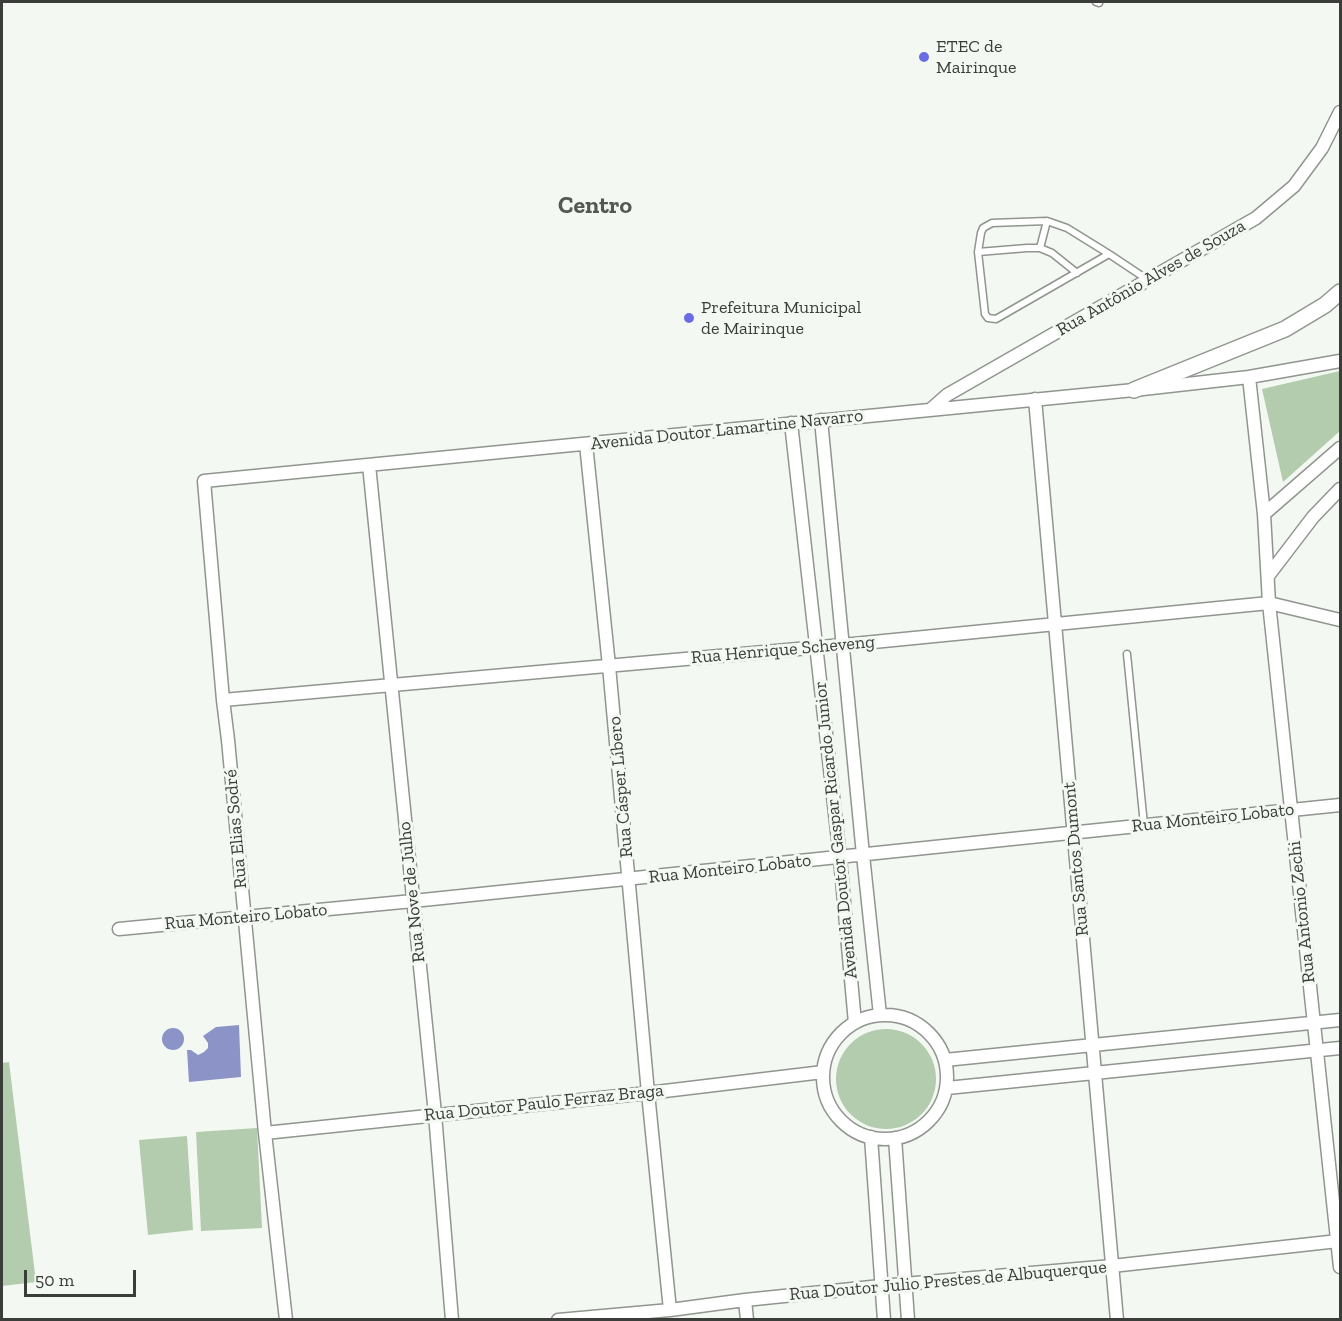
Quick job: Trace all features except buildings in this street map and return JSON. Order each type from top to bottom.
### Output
[{"type":"street","name":"Rua Antônio Alves de Souza","points":[[930,410],[947,395],[1256,218],[1294,186],[1322,148],[1341,112]]},
{"type":"street","points":[[1134,390],[1285,329],[1325,305],[1341,292]]},
{"type":"street","name":"Avenida Doutor Lamartine Navarro","points":[[204,481],[1134,390],[1250,377],[1341,361]]},
{"type":"street","name":"Rua Antonio Zechi","points":[[1250,377],[1264,514],[1269,603],[1317,1051],[1336,1187],[1341,1267]]},
{"type":"street","name":"Rua Santos Dumont","points":[[1035,399],[1117,1320]]},
{"type":"street","name":"Avenida Doutor Gaspar Ricardo Junior","points":[[822,420],[880,1015]]},
{"type":"street","name":"Avenida Doutor Gaspar Ricardo Junior","points":[[791,423],[840,858],[855,1023]]},
{"type":"street","name":"Rua Cásper Líbero","points":[[586,444],[670,1310]]},
{"type":"street","points":[[1264,514],[1341,447]]},
{"type":"street","name":"Rua Nove de Julho","points":[[369,465],[435,1114],[452,1320]]},
{"type":"street","name":"Rua Elias Sodré","points":[[204,481],[265,1133],[286,1320]]},
{"type":"street","points":[[1268,576],[1313,517],[1341,489]]},
{"type":"street","name":"Rua Henrique Scheveng","points":[[223,700],[843,645],[1269,603],[1341,620]]},
{"type":"street","name":"Rua Monteiro Lobato","points":[[119,929],[840,858],[1341,805]]},
{"type":"street","points":[[880,1015],[902,1017],[921,1026],[936,1041],[945,1060],[948,1074],[947,1088],[940,1106],[929,1121],[913,1132],[883,1139],[855,1131],[841,1120],[830,1106],[824,1089],[823,1072],[828,1052],[839,1035],[855,1023],[880,1015]]},
{"type":"street","points":[[945,1060],[1341,1020]]},
{"type":"street","points":[[947,1088],[1341,1048]]},
{"type":"street","name":"Rua Doutor Paulo Ferraz Braga","points":[[265,1133],[648,1093],[823,1072]]},
{"type":"street","points":[[871,1137],[884,1320]]},
{"type":"street","points":[[895,1138],[908,1320]]},
{"type":"street","name":"Rua Doutor Julio Prestes de Albuquerque","points":[[558,1320],[1339,1242]]},
{"type":"street","points":[[745,1300],[747,1320]]},
{"type":"lane","points":[[1109,254],[996,319],[988,318],[985,314],[978,252],[983,228],[992,223],[1047,221],[1067,228],[1109,254],[1148,280]]},
{"type":"lane","points":[[1040,248],[1047,221]]},
{"type":"lane","points":[[978,252],[1040,248],[1052,252],[1077,273]]},
{"type":"lane","points":[[1127,654],[1144,825]]},
{"type":"green space","points":[[1340,371],[1340,431],[1283,482],[1262,389]]},
{"type":"green space","points":[[886,1029],[905,1032],[922,1043],[933,1060],[936,1079],[933,1098],[922,1115],[905,1126],[886,1129],[867,1126],[850,1115],[839,1098],[836,1079],[839,1060],[850,1043],[867,1032]]},
{"type":"green space","points":[[9,1062],[36,1282],[2,1286],[2,1063]]},
{"type":"green space","points":[[257,1128],[262,1228],[201,1231],[196,1132]]},
{"type":"green space","points":[[187,1136],[193,1230],[148,1235],[139,1140]]},
{"type":"water","points":[[239,1025],[241,1077],[189,1082],[187,1050],[198,1055],[208,1048],[208,1043],[203,1036],[216,1027]]},
{"type":"water","points":[[173,1028],[181,1031],[184,1039],[181,1047],[173,1050],[165,1047],[162,1039],[165,1031]]},
{"type":"place","name":"ETEC de Mairinque","points":[[924,57]]},
{"type":"place","name":"Prefeitura Municipal de Mairinque","points":[[689,318]]},
{"type":"district","name":"Centro","points":[[595,206]]}]
